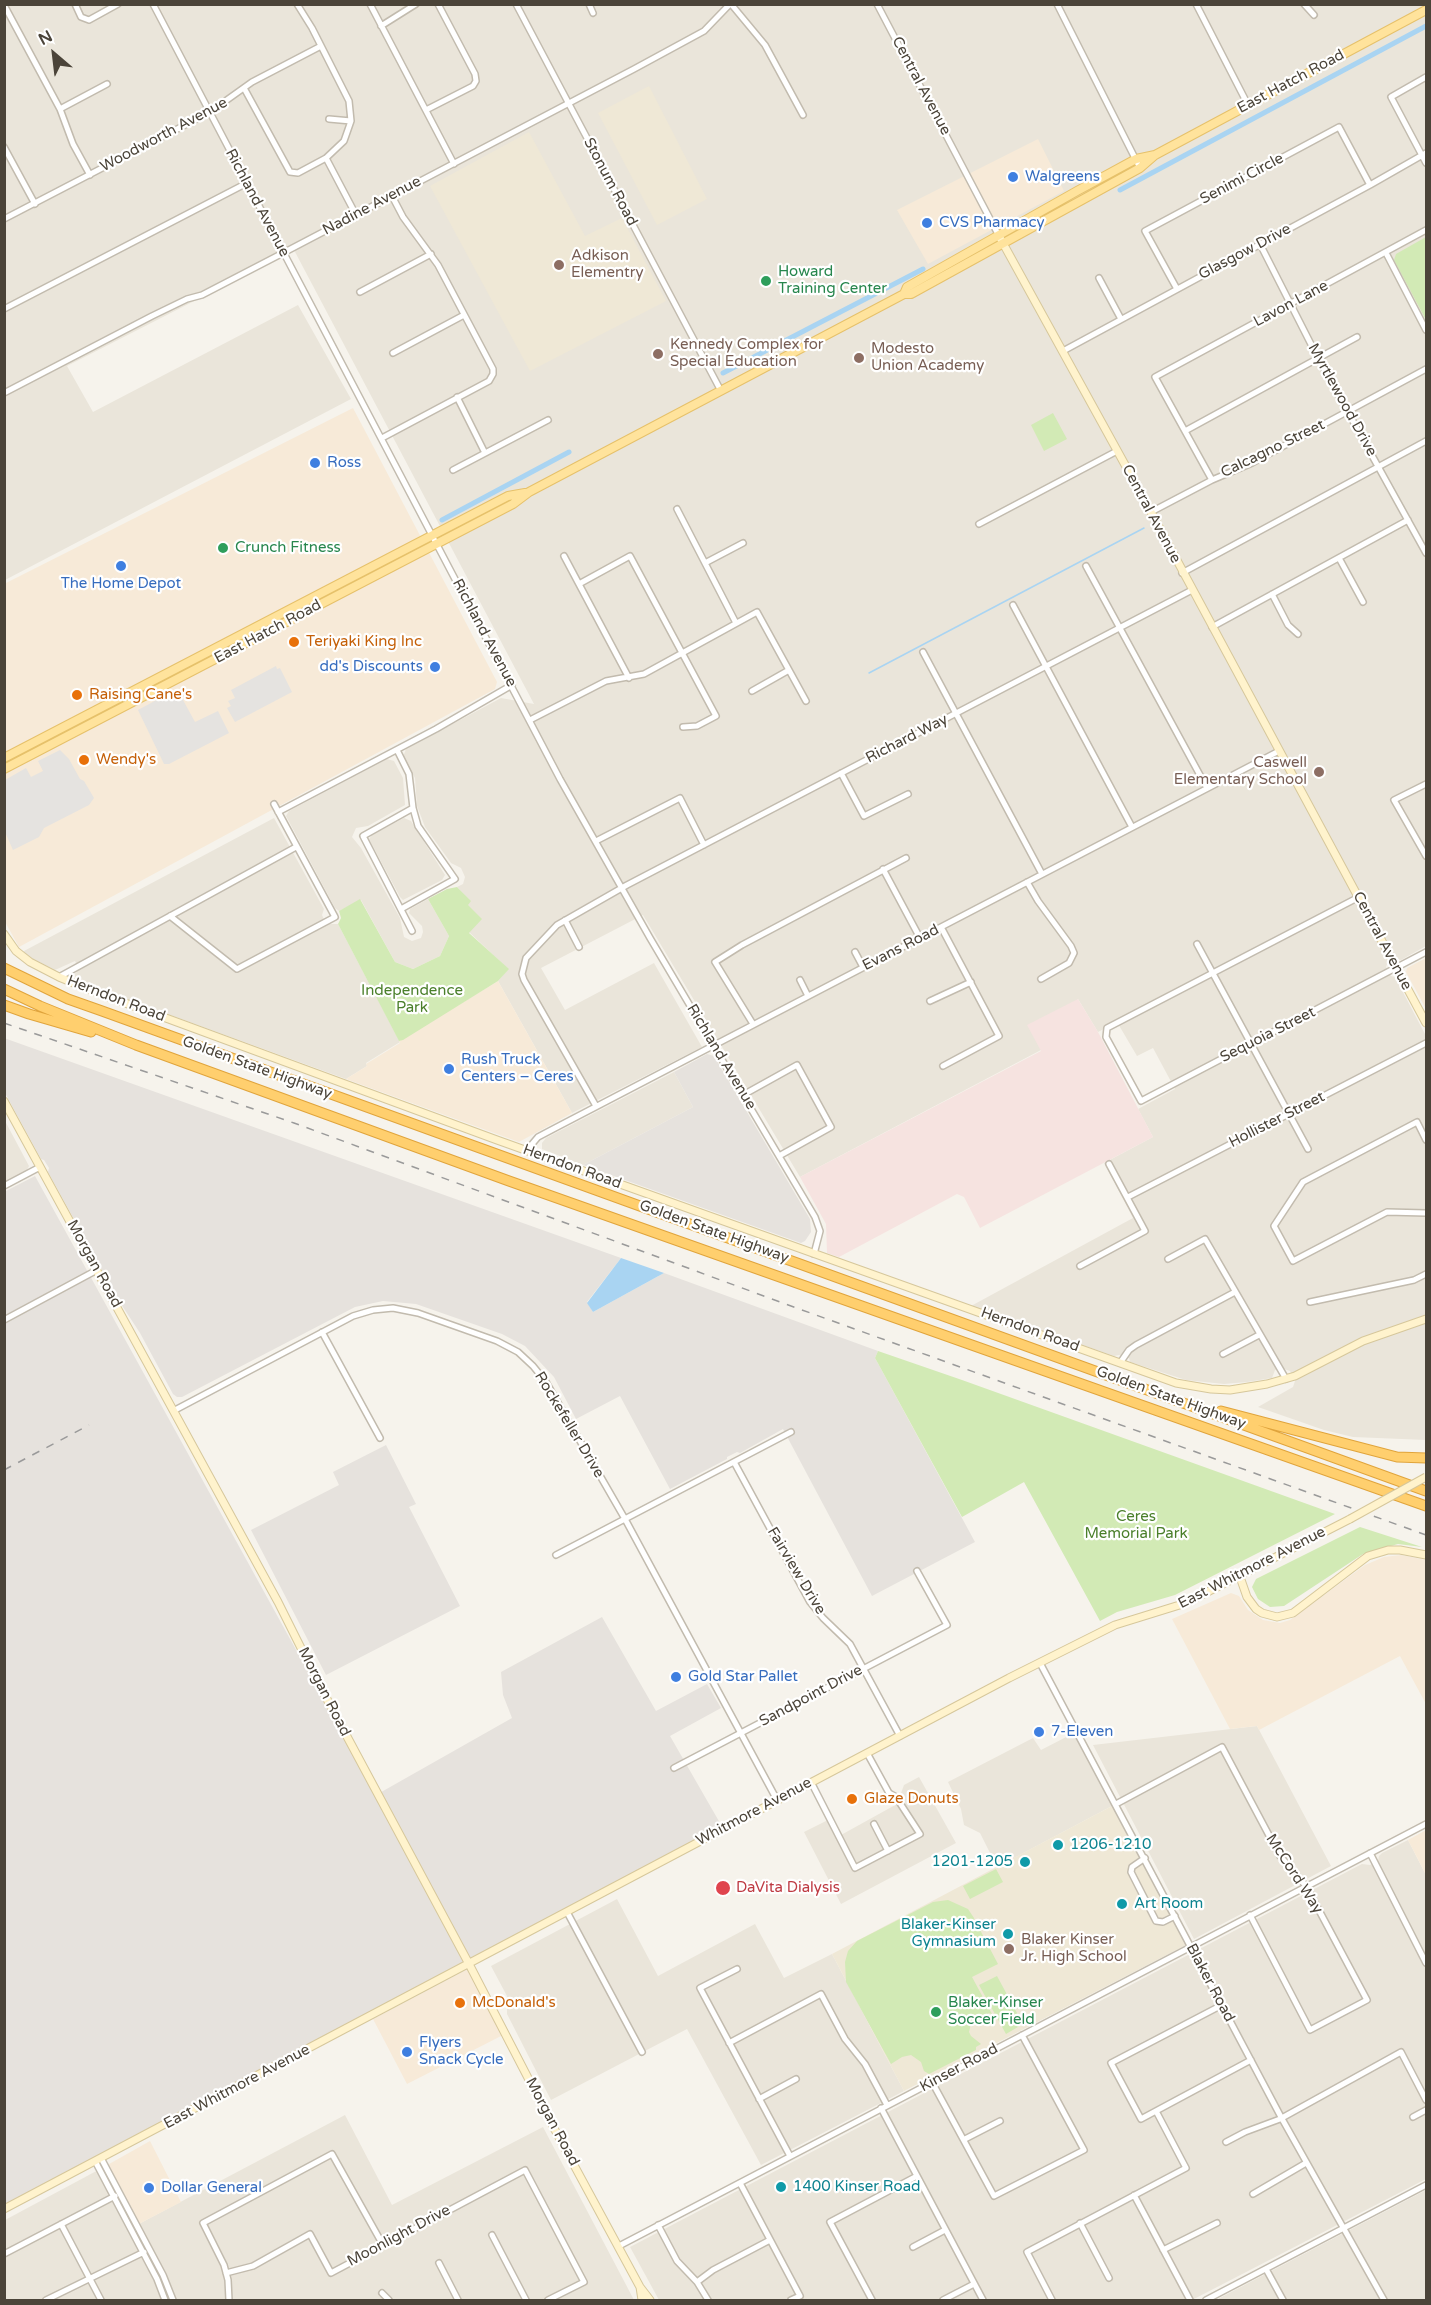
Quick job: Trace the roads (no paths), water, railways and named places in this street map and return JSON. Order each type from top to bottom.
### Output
[{"type":"highway","points":[[4,962],[37,984]]},
{"type":"highway","name":"Golden State Highway","points":[[4,968],[102,1011],[1426,1491]]},
{"type":"highway","name":"Golden State Highway","points":[[4,989],[136,1045],[532,1189],[1426,1506]]},
{"type":"highway","points":[[4,1005],[136,1045]]},
{"type":"highway","points":[[1172,1398],[1397,1457],[1426,1458]]},
{"type":"main road","name":"East Hatch Road","points":[[4,769],[435,540],[508,496],[529,492],[904,294],[907,287],[1140,168],[1155,155],[1426,10]]},
{"type":"main road","name":"East Hatch Road","points":[[1001,240],[1136,159],[1155,155]]},
{"type":"main road","name":"East Hatch Road","points":[[4,758],[435,540]]},
{"type":"street","points":[[75,4],[81,17],[86,20],[92,20],[118,4]]},
{"type":"street","name":"Richland Avenue","points":[[153,4],[539,741],[622,889],[818,1224],[820,1236],[814,1254]]},
{"type":"street","points":[[244,88],[287,170],[292,173],[298,173],[326,158],[334,153],[344,141],[351,121],[349,101],[297,4]]},
{"type":"street","points":[[370,4],[454,164]]},
{"type":"street","points":[[381,26],[417,4]]},
{"type":"street","points":[[426,110],[472,86],[476,81],[475,74],[438,4]]},
{"type":"street","name":"Stonum Road","points":[[516,4],[721,391]]},
{"type":"street","points":[[589,4],[593,13]]},
{"type":"street","points":[[731,4],[765,45],[803,115]]},
{"type":"street","name":"Nadine Avenue","points":[[4,393],[152,316],[187,299],[202,295],[704,31],[731,4]]},
{"type":"street","name":"Central Avenue","points":[[877,4],[1001,240],[1151,512],[1426,1023]]},
{"type":"street","points":[[1057,4],[1140,168]]},
{"type":"street","points":[[1196,4],[1248,105]]},
{"type":"street","points":[[1304,4],[1314,15]]},
{"type":"street","points":[[4,5],[60,109],[73,144],[90,175]]},
{"type":"street","points":[[4,19],[11,15]]},
{"type":"street","name":"Woodworth Avenue","points":[[4,219],[210,112],[244,88],[321,46]]},
{"type":"street","points":[[1426,77],[1391,96],[1424,154],[1426,163]]},
{"type":"street","points":[[60,109],[107,84]]},
{"type":"street","points":[[329,119],[351,121]]},
{"type":"street","name":"Senimi Circle","points":[[1177,289],[1145,231],[1339,127],[1370,185]]},
{"type":"street","points":[[4,147],[35,204]]},
{"type":"street","name":"Glasgow Drive","points":[[1063,351],[1424,154]]},
{"type":"street","points":[[326,158],[356,215]]},
{"type":"street","points":[[4,309],[247,183]]},
{"type":"street","points":[[382,438],[489,381],[493,374],[493,369],[431,254],[403,217],[392,196]]},
{"type":"street","name":"Lavon Lane","points":[[1185,430],[1155,377],[1426,230]]},
{"type":"street","name":"Myrtlewood Drive","points":[[1260,244],[1318,358],[1426,554]]},
{"type":"street","points":[[1386,252],[1426,330]]},
{"type":"street","points":[[360,292],[431,254]]},
{"type":"street","points":[[1099,278],[1121,319]]},
{"type":"street","points":[[393,353],[465,315]]},
{"type":"street","points":[[1212,480],[1185,430],[1357,337]]},
{"type":"street","name":"Calcagno Street","points":[[1151,512],[1212,480],[1252,464],[1426,369]]},
{"type":"street","points":[[457,397],[485,453]]},
{"type":"street","points":[[453,470],[548,420]]},
{"type":"street","points":[[1182,573],[1426,441]]},
{"type":"street","points":[[979,524],[1117,451]]},
{"type":"street","points":[[677,509],[736,623]]},
{"type":"street","points":[[1212,627],[1408,520]]},
{"type":"street","points":[[705,563],[743,543]]},
{"type":"street","points":[[564,556],[629,678]]},
{"type":"street","points":[[579,584],[630,556],[716,716],[697,726],[683,727]]},
{"type":"street","points":[[1339,558],[1363,602]]},
{"type":"street","points":[[1086,566],[1207,788]]},
{"type":"street","name":"Richard Way","points":[[596,1106],[522,974],[529,953],[565,920],[1192,590]]},
{"type":"street","points":[[1272,594],[1288,625],[1298,634]]},
{"type":"street","points":[[1013,605],[1132,826]]},
{"type":"street","points":[[530,720],[606,681],[644,674],[757,612],[806,701]]},
{"type":"street","points":[[923,652],[1042,874]]},
{"type":"street","points":[[752,691],[789,670]]},
{"type":"street","points":[[278,812],[397,750],[512,686]]},
{"type":"street","points":[[397,750],[409,774],[413,808],[423,835],[454,879],[401,909]]},
{"type":"street","name":"Evans Road","points":[[527,1150],[538,1137],[596,1106],[1279,751]]},
{"type":"street","points":[[841,773],[864,816],[908,794]]},
{"type":"street","points":[[1426,784],[1394,800],[1426,856]]},
{"type":"street","points":[[596,841],[680,798],[704,845]]},
{"type":"street","points":[[170,916],[237,969],[336,916],[274,804]]},
{"type":"street","points":[[412,931],[363,836],[413,808]]},
{"type":"street","points":[[59,977],[296,847]]},
{"type":"street","points":[[753,1024],[715,962],[742,945],[906,858]]},
{"type":"street","points":[[884,869],[920,938]]},
{"type":"street","points":[[1027,882],[1074,953],[1069,963],[1041,979]]},
{"type":"street","points":[[1213,973],[1359,897]]},
{"type":"street","points":[[565,920],[579,947]]},
{"type":"street","points":[[941,927],[999,1036],[943,1066]]},
{"type":"street","name":"Herndon Road","points":[[4,934],[16,951],[30,962],[59,977],[202,1032],[1176,1383],[1211,1389],[1252,1388],[1286,1379],[1363,1341],[1426,1319]]},
{"type":"street","points":[[1197,944],[1308,1149]]},
{"type":"street","points":[[855,952],[863,967]]},
{"type":"street","name":"Sequoia Street","points":[[1213,973],[1107,1028],[1105,1032],[1141,1101],[1426,952]]},
{"type":"street","points":[[800,980],[808,996]]},
{"type":"street","points":[[930,1001],[971,982]]},
{"type":"street","name":"Hollister Street","points":[[1128,1197],[1426,1043]]},
{"type":"street","points":[[743,1095],[797,1065],[831,1127],[779,1156]]},
{"type":"street","name":"Morgan Road","points":[[4,1101],[278,1602],[343,1730],[470,1964],[555,2130],[640,2287],[650,2301]]},
{"type":"street","points":[[1426,1140],[1417,1122],[1303,1182],[1274,1226],[1293,1261],[1387,1212],[1426,1213]]},
{"type":"street","points":[[1080,1266],[1145,1231],[1109,1164]]},
{"type":"street","points":[[4,1186],[40,1167]]},
{"type":"street","points":[[1168,1259],[1205,1239],[1286,1379]]},
{"type":"street","points":[[4,1320],[97,1270]]},
{"type":"street","points":[[1310,1302],[1414,1280],[1426,1274]]},
{"type":"street","points":[[1120,1363],[1129,1350],[1136,1345],[1235,1292]]},
{"type":"street","name":"Rockefeller Drive","points":[[174,1410],[363,1312],[393,1308],[418,1313],[506,1345],[527,1360],[546,1382],[625,1519],[777,1800]]},
{"type":"street","points":[[322,1332],[380,1438]]},
{"type":"street","points":[[1223,1354],[1259,1335]]},
{"type":"street","points":[[556,1556],[791,1432]]},
{"type":"street","name":"Fairview Drive","points":[[734,1462],[810,1602],[844,1637],[900,1736]]},
{"type":"street","name":"East Whitmore Avenue","points":[[1040,1663],[1115,1625],[1173,1608],[1240,1577],[1426,1477]]},
{"type":"street","points":[[1240,1577],[1247,1596],[1256,1609],[1277,1617],[1293,1613],[1368,1556],[1388,1550],[1426,1555]]},
{"type":"street","name":"Sandpoint Drive","points":[[674,1768],[947,1624],[917,1571]]},
{"type":"street","name":"Whitmore Avenue","points":[[470,1964],[1040,1663]]},
{"type":"street","name":"Blaker Road","points":[[1040,1663],[1281,2117],[1384,2301]]},
{"type":"street","name":"McCord Way","points":[[1116,1804],[1222,1747],[1280,1856],[1306,1886],[1367,2000],[1310,2030],[1250,1915]]},
{"type":"street","points":[[812,1782],[855,1868],[920,1834],[896,1797],[889,1792],[867,1753]]},
{"type":"street","points":[[874,1824],[888,1851]]},
{"type":"street","name":"Kinser Road","points":[[619,2246],[1426,1824]]},
{"type":"street","points":[[1370,1853],[1426,1963]]},
{"type":"street","points":[[1145,1858],[1132,1867],[1131,1872],[1156,1921],[1163,1922],[1175,1916]]},
{"type":"street","points":[[567,1912],[642,2052]]},
{"type":"street","name":"East Whitmore Avenue","points":[[4,2209],[470,1964]]},
{"type":"street","points":[[737,1969],[700,1988],[790,2156]]},
{"type":"street","points":[[729,2043],[821,1994],[845,2039],[865,2064],[917,2176],[983,2301]]},
{"type":"street","points":[[1222,2005],[1111,2063],[1141,2118],[1251,2060]]},
{"type":"street","points":[[932,2082],[994,2196],[1084,2150],[1022,2035]]},
{"type":"street","points":[[1226,2142],[1270,2123],[1401,2052],[1426,2100]]},
{"type":"street","points":[[759,2099],[796,2079]]},
{"type":"street","points":[[1413,2117],[1426,2110]]},
{"type":"street","points":[[1052,2301],[1027,2252],[1186,2168],[1156,2111]]},
{"type":"street","points":[[964,2139],[1000,2121]]},
{"type":"street","points":[[229,2301],[222,2259],[203,2223],[332,2154],[383,2245]]},
{"type":"street","points":[[98,2160],[173,2301]]},
{"type":"street","points":[[1253,2194],[1306,2163]]},
{"type":"street","name":"Moonlight Drive","points":[[226,2273],[253,2266],[310,2234],[331,2273],[525,2170],[584,2282],[548,2301]]},
{"type":"street","points":[[872,2301],[830,2222],[917,2176]]},
{"type":"street","points":[[740,2183],[800,2296],[791,2301]]},
{"type":"street","points":[[1206,2301],[1426,2185]]},
{"type":"street","points":[[4,2254],[116,2195]]},
{"type":"street","points":[[1134,2195],[1190,2301]]},
{"type":"street","points":[[1080,2223],[1109,2278]]},
{"type":"street","points":[[1163,2250],[1217,2223]]},
{"type":"street","points":[[61,2224],[101,2301]]},
{"type":"street","points":[[658,2225],[677,2261],[697,2282],[708,2301]]},
{"type":"street","points":[[913,2247],[945,2230]]},
{"type":"street","points":[[492,2235],[526,2301]]},
{"type":"street","points":[[697,2282],[713,2270],[770,2240]]},
{"type":"street","points":[[46,2301],[146,2251]]},
{"type":"street","points":[[146,2251],[165,2301]]},
{"type":"street","points":[[439,2263],[458,2301]]},
{"type":"street","points":[[1266,2269],[1283,2301]]},
{"type":"street","points":[[943,2301],[974,2284]]},
{"type":"street","name":"Morgan Road","points":[[640,2287],[642,2301]]},
{"type":"street","points":[[382,2293],[389,2301]]},
{"type":"water","points":[[621,1258],[664,1273],[593,1312],[587,1303]]},
{"type":"waterway","points":[[1120,190],[1426,26]]},
{"type":"waterway","points":[[723,373],[923,269]]},
{"type":"waterway","points":[[442,520],[569,452]]},
{"type":"waterway","points":[[869,673],[1144,528]]},
{"type":"railway","points":[[4,1023],[294,1123],[791,1306],[1426,1535]]},
{"type":"railway","points":[[4,1470],[89,1425]]},
{"type":"place","name":"Walgreens","points":[[1013,177]]},
{"type":"place","name":"CVS Pharmacy","points":[[927,223]]},
{"type":"place","name":"Adkison Elementry","points":[[559,265]]},
{"type":"place","name":"Howard Training Center","points":[[766,281]]},
{"type":"place","name":"Kennedy Complex for Special Education","points":[[658,354]]},
{"type":"place","name":"Modesto Union Academy","points":[[859,358]]},
{"type":"place","name":"Ross","points":[[315,463]]},
{"type":"place","name":"Crunch Fitness","points":[[223,548]]},
{"type":"place","name":"The Home Depot","points":[[121,566]]},
{"type":"place","name":"Teriyaki King Inc","points":[[294,642]]},
{"type":"place","name":"dd's Discounts","points":[[435,667]]},
{"type":"place","name":"Raising Cane's","points":[[77,695]]},
{"type":"place","name":"Wendy's","points":[[84,760]]},
{"type":"place","name":"Caswell Elementary School","points":[[1319,772]]},
{"type":"place","name":"Rush Truck Centers – Ceres","points":[[449,1069]]},
{"type":"place","name":"Gold Star Pallet","points":[[676,1677]]},
{"type":"place","name":"7-Eleven","points":[[1039,1732]]},
{"type":"place","name":"Glaze Donuts","points":[[852,1799]]},
{"type":"place","name":"1206-1210","points":[[1058,1845]]},
{"type":"place","name":"1201-1205","points":[[1025,1862]]},
{"type":"place","name":"DaVita Dialysis","points":[[723,1888]]},
{"type":"place","name":"Art Room","points":[[1122,1904]]},
{"type":"place","name":"Blaker-Kinser Gymnasium","points":[[1008,1934]]},
{"type":"place","name":"Blaker Kinser Jr. High School","points":[[1009,1949]]},
{"type":"place","name":"McDonald's","points":[[460,2003]]},
{"type":"place","name":"Blaker-Kinser Soccer Field","points":[[936,2012]]},
{"type":"place","name":"Flyers Snack Cycle","points":[[407,2052]]},
{"type":"place","name":"1400 Kinser Road","points":[[781,2187]]},
{"type":"place","name":"Dollar General","points":[[149,2188]]},
{"type":"park label","name":"Independence Park","points":[[412,1000]]},
{"type":"park label","name":"Ceres Memorial Park","points":[[1136,1526]]}]
